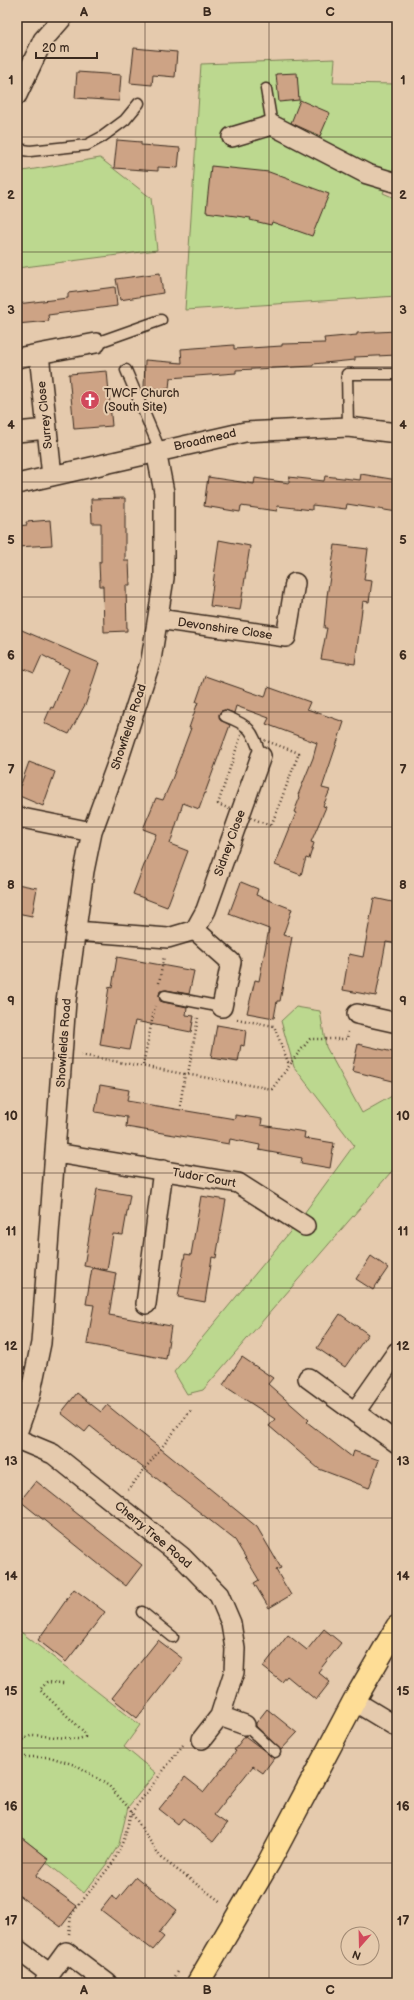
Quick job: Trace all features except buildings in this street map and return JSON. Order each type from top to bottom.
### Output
[{"type":"highway","points":[[198,1983],[268,1862],[354,1701],[397,1627]]},
{"type":"street","points":[[17,95],[43,40],[63,17]]},
{"type":"street","points":[[232,138],[272,125],[367,174],[397,183]]},
{"type":"street","points":[[17,358],[96,343]]},
{"type":"street","name":"Surrey Close","points":[[39,354],[52,476]]},
{"type":"street","name":"Broadmead","points":[[17,484],[244,432],[348,426],[397,433]]},
{"type":"street","points":[[17,432],[47,429]]},
{"type":"street","name":"Showfields Road","points":[[17,1433],[24,1395],[41,1343],[66,1001],[75,931],[92,832],[117,764],[151,660],[158,620],[164,578],[164,500],[158,451]]},
{"type":"street","name":"Devonshire Close","points":[[158,620],[286,637],[295,583]]},
{"type":"street","name":"Sidney Close","points":[[195,930],[206,910],[261,756]]},
{"type":"street","points":[[17,817],[92,832]]},
{"type":"street","points":[[75,931],[168,938],[195,930],[231,962],[222,1007]]},
{"type":"street","points":[[358,1014],[396,1020]]},
{"type":"street","name":"Tudor Court","points":[[56,1153],[238,1183],[305,1226]]},
{"type":"street","name":"Tudor Court","points":[[146,1304],[163,1170]]},
{"type":"street","points":[[355,1412],[397,1352]]},
{"type":"street","points":[[308,1378],[397,1443]]},
{"type":"street","name":"Cherry Tree Road","points":[[17,1439],[53,1454],[181,1556],[219,1596],[231,1622],[235,1650],[234,1672],[220,1716],[202,1739]]},
{"type":"street","points":[[354,1701],[397,1727]]},
{"type":"street","points":[[220,1716],[245,1725]]},
{"type":"street","points":[[17,1950],[47,1979],[66,1952],[106,1983]]},
{"type":"lane","points":[[266,89],[272,125]]},
{"type":"lane","points":[[17,149],[30,151],[87,145],[126,120],[139,103]]},
{"type":"lane","points":[[96,343],[161,320]]},
{"type":"lane","points":[[126,370],[158,451]]},
{"type":"lane","points":[[348,426],[347,374],[397,374]]},
{"type":"lane","points":[[225,716],[242,722],[253,733],[261,756]]},
{"type":"lane","points":[[165,996],[222,1007]]},
{"type":"lane","points":[[142,1612],[173,1637]]},
{"type":"lane","points":[[245,1725],[275,1752]]},
{"type":"path","points":[[180,1106],[201,1003]]},
{"type":"path","points":[[222,1007],[226,1017],[274,1026],[288,1062],[292,1061]]},
{"type":"path","points":[[63,1052],[272,1089],[310,1039],[347,1039],[349,1026],[358,1014]]},
{"type":"path","points":[[116,1504],[192,1409]]},
{"type":"path","points":[[64,1683],[47,1682],[40,1690],[84,1732],[85,1737],[78,1739],[33,1735],[23,1739],[17,1756],[50,1757],[78,1766],[109,1786],[131,1812],[161,1858],[222,1903]]},
{"type":"path","points":[[66,1952],[71,1915],[114,1861],[124,1839],[131,1812],[188,1738],[202,1739]]},
{"type":"path","points":[[171,1983],[183,1963]]},
{"type":"green space","points":[[335,59],[333,83],[397,84],[397,162],[383,193],[397,199],[397,296],[185,310],[201,64]]},
{"type":"green space","points":[[100,158],[151,198],[157,250],[17,268],[17,172]]},
{"type":"green space","points":[[296,1007],[320,1011],[326,1047],[362,1113],[392,1096],[397,1100],[397,1165],[203,1390],[187,1394],[174,1372],[294,1227],[354,1145],[294,1067],[281,1021]]},
{"type":"green space","points":[[17,1629],[140,1725],[124,1747],[156,1773],[128,1807],[119,1844],[108,1862],[84,1893],[46,1862],[49,1859],[17,1834]]},
{"type":"place","name":"TWCF Church (South Site)","points":[[90,400]]}]
